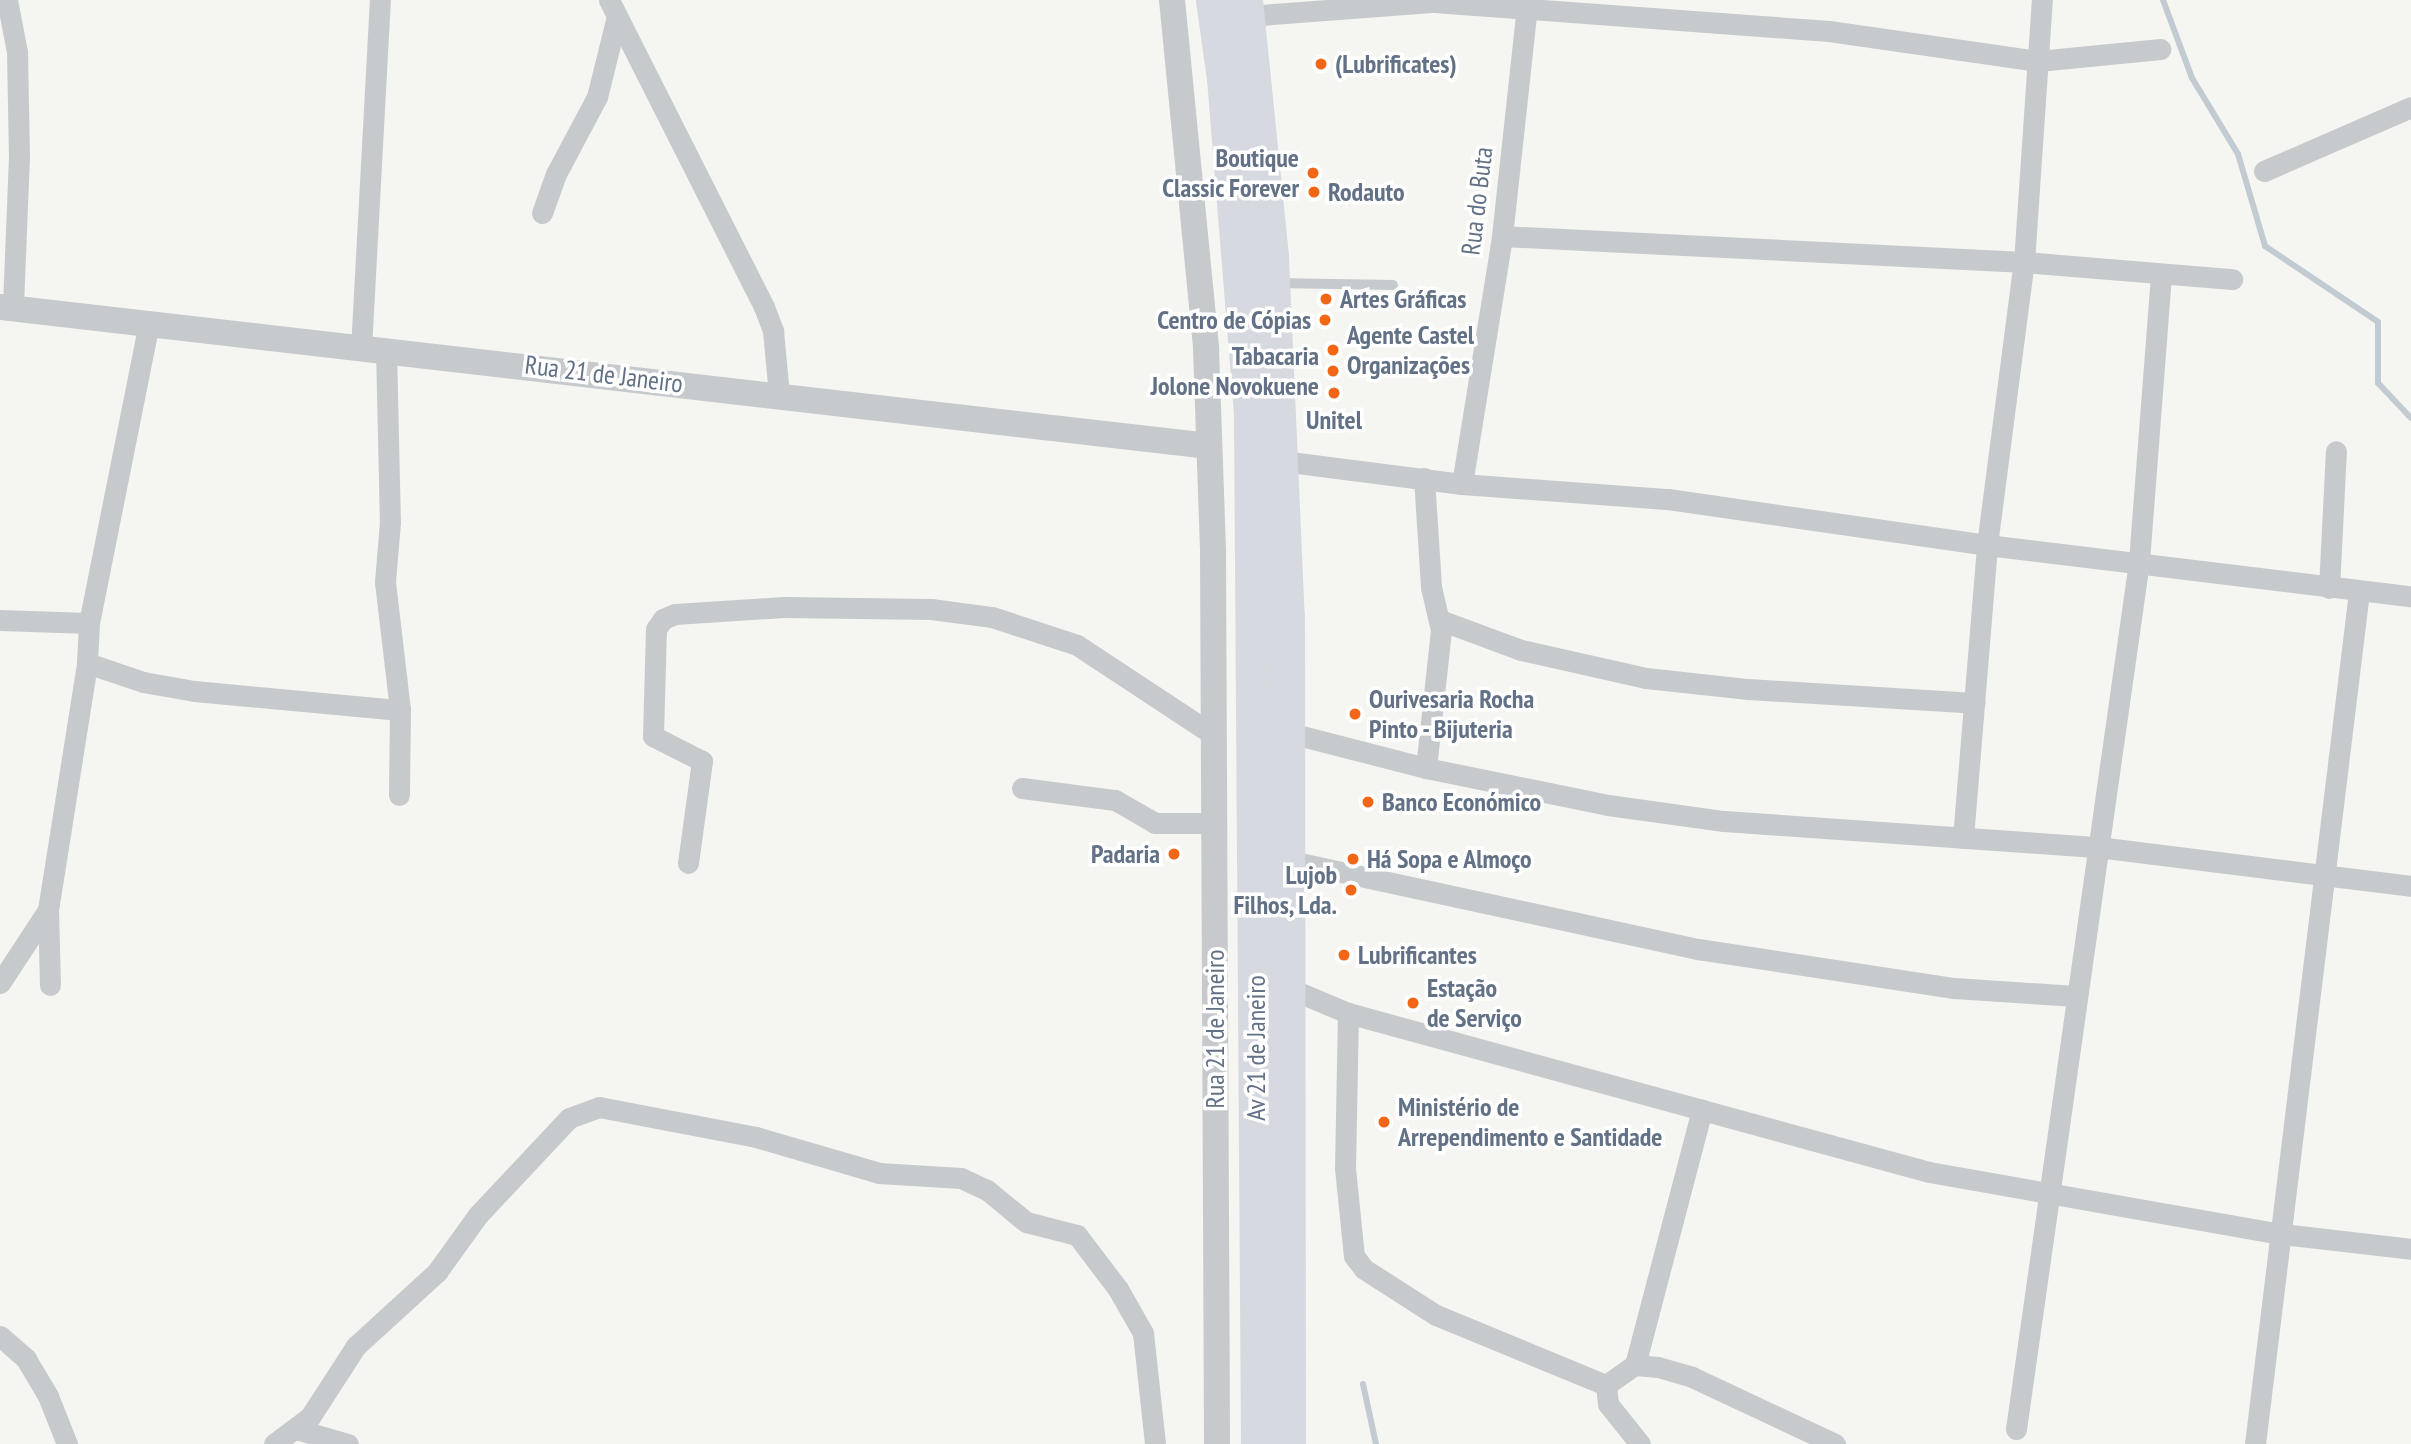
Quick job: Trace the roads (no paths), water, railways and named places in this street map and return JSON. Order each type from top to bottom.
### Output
[{"type":"main road","name":"Av 21 de Janeiro","points":[[1213,0],[1228,120],[1251,415],[1258,1444]]},
{"type":"main road","points":[[1246,8],[1273,283],[1282,461],[1286,732],[1288,1444]]},
{"type":"street","points":[[6,308],[19,156],[17,52],[7,0]]},
{"type":"street","points":[[380,0],[373,349],[390,522],[385,582],[400,710],[399,795]]},
{"type":"street","name":"Rua 21 de Janeiro","points":[[1172,0],[1198,246],[1209,446],[1215,823],[1217,1444]]},
{"type":"street","points":[[1963,838],[1987,545],[2024,262],[2042,0]]},
{"type":"street","points":[[1246,8],[1434,2],[1527,7],[1829,31],[2038,61],[2161,48]]},
{"type":"street","name":"Rua do Buta","points":[[1462,484],[1502,236],[1527,7]]},
{"type":"street","points":[[542,213],[556,174],[597,97],[613,8]]},
{"type":"street","points":[[613,8],[764,307],[773,331],[779,395]]},
{"type":"street","points":[[2264,171],[2411,107]]},
{"type":"street","points":[[1502,236],[2024,262],[2232,279]]},
{"type":"street","points":[[2016,1429],[2139,561],[2161,274]]},
{"type":"street","name":"Rua 21 de Janeiro","points":[[6,308],[1209,446]]},
{"type":"street","points":[[50,985],[48,910],[87,663],[89,623],[149,323]]},
{"type":"street","points":[[2329,589],[2336,451]]},
{"type":"street","points":[[1282,461],[1462,484],[1668,499],[1987,545],[2139,561],[2359,593],[2411,596]]},
{"type":"street","points":[[1424,478],[1431,587],[1440,620],[1426,768]]},
{"type":"street","points":[[2255,1444],[2282,1234],[2322,874],[2359,593]]},
{"type":"street","points":[[688,863],[702,761],[653,736],[656,629],[663,619],[675,614],[784,607],[931,609],[992,617],[1051,633],[1077,645],[1214,736]]},
{"type":"street","points":[[0,620],[89,623]]},
{"type":"street","points":[[1440,620],[1521,650],[1646,678],[1748,690],[1975,703]]},
{"type":"street","points":[[87,663],[143,682],[194,691],[400,710]]},
{"type":"street","points":[[1286,732],[1426,768],[1608,805],[1724,821],[2098,847],[2411,886]]},
{"type":"street","points":[[1022,788],[1115,800],[1155,823],[1215,823]]},
{"type":"street","points":[[1286,860],[1711,951],[1954,988],[2076,996]]},
{"type":"street","points":[[0,983],[48,910]]},
{"type":"street","points":[[1286,986],[1348,1013],[1929,1172],[2282,1234],[2411,1249]]},
{"type":"street","points":[[1348,1013],[1345,1168],[1357,1262],[1436,1315],[1606,1385]]},
{"type":"street","points":[[274,1444],[310,1417],[356,1346],[437,1272],[478,1215],[569,1118],[599,1107],[757,1137],[879,1173],[961,1178],[987,1190],[1026,1222],[1077,1235],[1118,1289],[1143,1334],[1155,1444]]},
{"type":"street","points":[[1606,1385],[1635,1365],[1702,1110]]},
{"type":"street","points":[[0,1336],[26,1360],[47,1396],[67,1444]]},
{"type":"street","points":[[1635,1365],[1692,1377],[1835,1444]]},
{"type":"street","points":[[1606,1385],[1608,1404],[1640,1444]]},
{"type":"street","points":[[296,1429],[348,1444]]},
{"type":"lane","points":[[1273,283],[1394,285]]},
{"type":"waterway","points":[[2163,0],[2192,78],[2238,154],[2265,246],[2378,322],[2378,383],[2411,418]]},
{"type":"waterway","points":[[1363,1384],[1376,1444]]},
{"type":"place","name":"(Lubrificates)","points":[[1321,64]]},
{"type":"place","name":"Boutique Classic Forever","points":[[1313,173]]},
{"type":"place","name":"Rodauto","points":[[1314,192]]},
{"type":"place","name":"Artes Gráficas","points":[[1326,299]]},
{"type":"place","name":"Centro de Cópias","points":[[1325,320]]},
{"type":"place","name":"Agente Castel Organizações","points":[[1333,350]]},
{"type":"place","name":"Tabacaria Jolone Novokuene","points":[[1333,371]]},
{"type":"place","name":"Unitel","points":[[1334,393]]},
{"type":"place","name":"Ourivesaria Rocha Pinto - Bijuteria","points":[[1355,714]]},
{"type":"place","name":"Banco Económico","points":[[1368,802]]},
{"type":"place","name":"Padaria","points":[[1174,854]]},
{"type":"place","name":"Há Sopa e Almoço","points":[[1353,859]]},
{"type":"place","name":"Lujob Filhos, Lda.","points":[[1351,890]]},
{"type":"place","name":"Lubrificantes","points":[[1344,955]]},
{"type":"place","name":"Estação de Serviço","points":[[1413,1003]]},
{"type":"place","name":"Ministério de Arrependimento e Santidade","points":[[1384,1122]]}]
